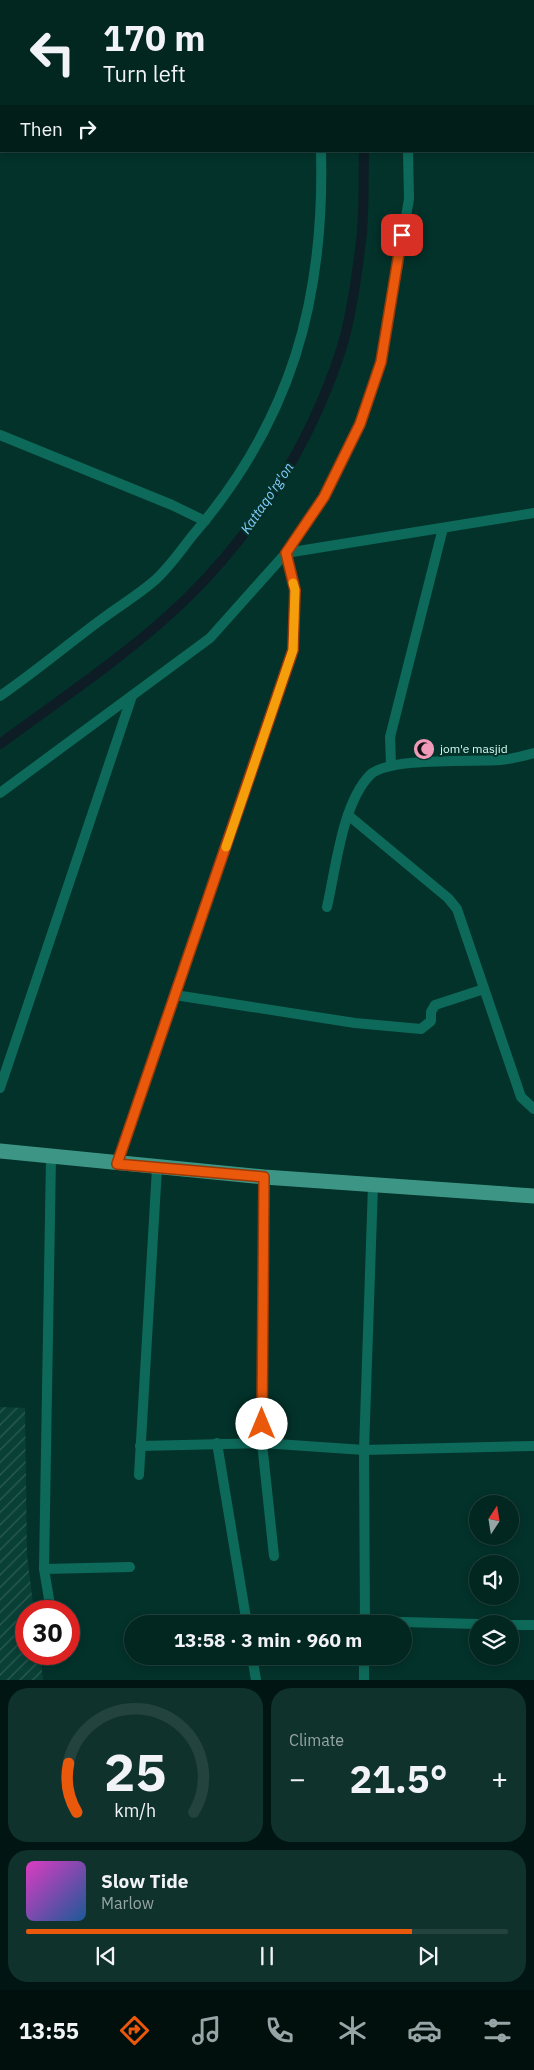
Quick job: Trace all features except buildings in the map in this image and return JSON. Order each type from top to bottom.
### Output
[{"type":"main road","points":[[0,1152],[264,1177],[534,1196]]},
{"type":"street","points":[[0,696],[155,580],[205,521],[234,483],[275,411],[302,341],[308,316],[317,245],[321,152]]},
{"type":"street","points":[[0,793],[210,638],[286,553],[324,497],[360,424],[381,362],[409,199],[408,152]]},
{"type":"street","points":[[0,435],[172,505],[205,521]]},
{"type":"street","points":[[286,553],[534,513]]},
{"type":"street","points":[[391,764],[390,737],[443,528]]},
{"type":"street","points":[[117,1164],[293,650],[295,590],[286,553]]},
{"type":"street","points":[[0,1088],[132,696]]},
{"type":"street","points":[[327,907],[348,815],[361,786],[371,773],[391,764],[502,760],[534,753]]},
{"type":"street","points":[[348,815],[448,898],[456,909],[521,1097],[534,1109]]},
{"type":"street","points":[[175,994],[356,1023],[421,1029],[431,1021],[431,1012],[435,1005],[484,989]]},
{"type":"street","points":[[49,1600],[44,1569],[51,1157]]},
{"type":"street","points":[[139,1476],[157,1168]]},
{"type":"street","points":[[264,1177],[262,1442],[274,1556]]},
{"type":"street","points":[[365,1615],[364,1450],[373,1185]]},
{"type":"street","points":[[140,1446],[262,1442],[364,1450],[534,1446]]},
{"type":"street","points":[[217,1443],[246,1615]]},
{"type":"street","points":[[44,1569],[130,1567]]},
{"type":"street","points":[[412,1623],[469,1624]]},
{"type":"street","points":[[519,1625],[534,1625]]},
{"type":"street","points":[[254,1665],[256,1680]]},
{"type":"street","points":[[364,1665],[364,1680]]},
{"type":"shaded area","points":[[0,1407],[25,1408],[27,1556],[33,1600],[15,1600],[15,1665],[41,1665],[43,1680],[0,1680]]},
{"type":"waterway","name":"Kattaqo'rg'on","points":[[0,744],[118,657],[164,620],[211,573],[235,545],[278,485],[314,419],[345,338],[353,300],[362,237],[364,152]]},
{"type":"slow traffic","points":[[226,847],[293,650],[295,590],[293,583]]},
{"type":"place","name":"jom'e masjid","points":[[424,749]]},
{"type":"route","points":[[262,1424],[264,1177],[117,1164],[293,650],[295,590],[286,553],[324,497],[360,424],[381,362],[402,235]]}]
